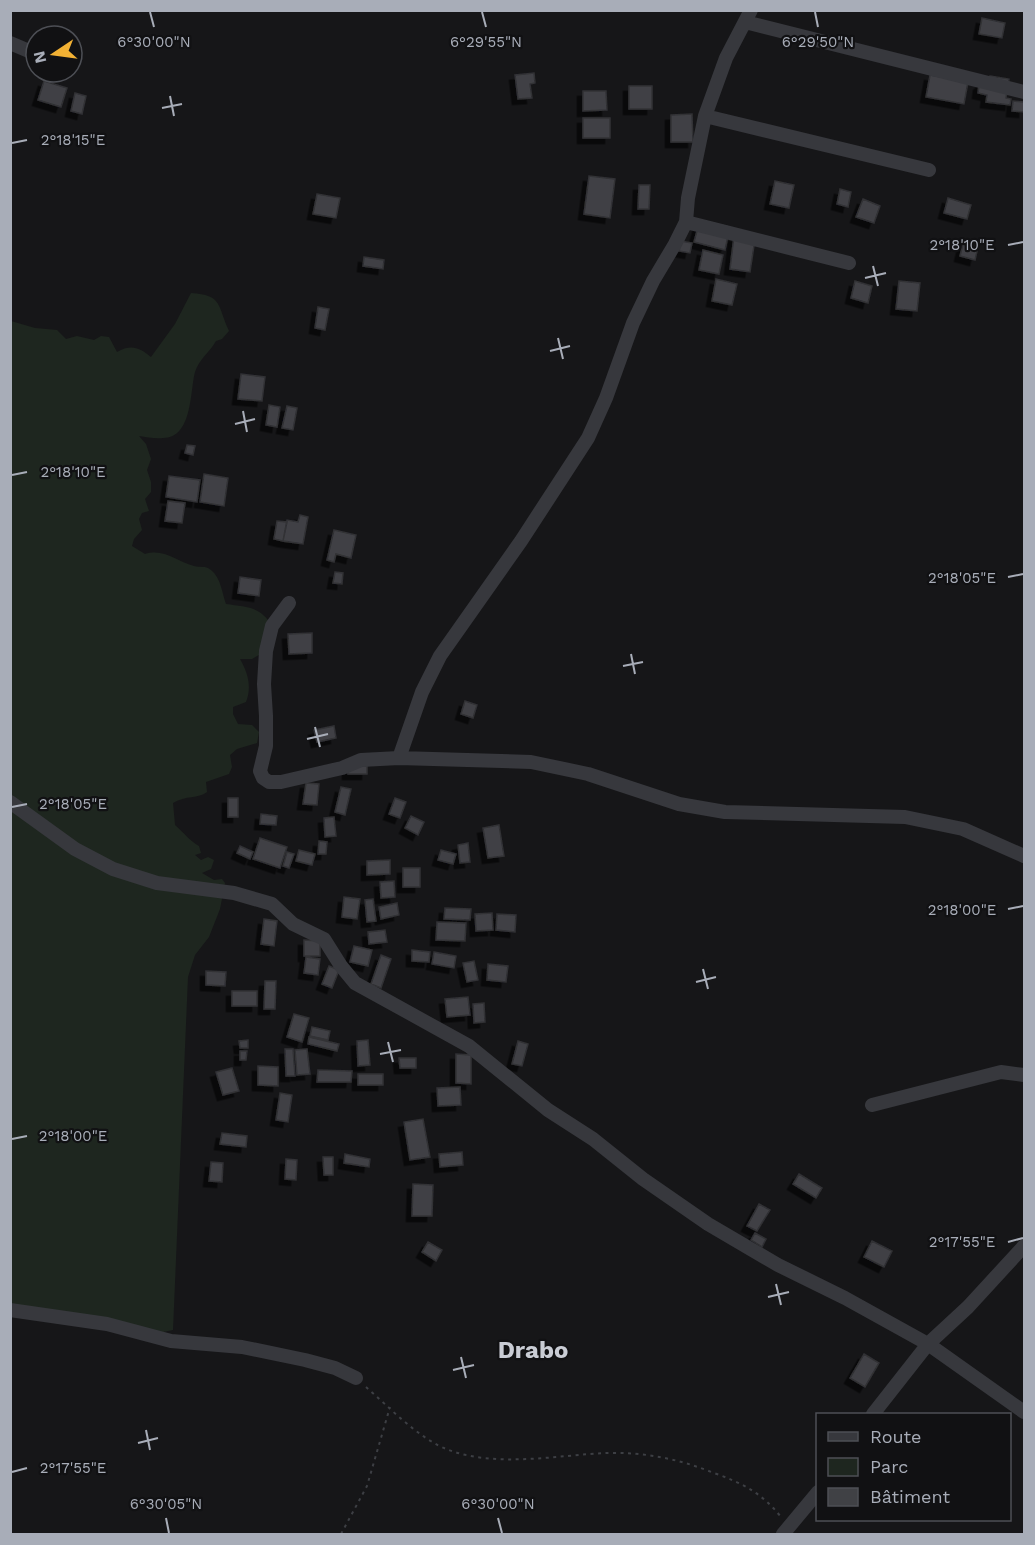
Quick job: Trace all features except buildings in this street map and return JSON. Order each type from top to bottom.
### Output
[{"type":"street","points":[[399,758],[422,692],[441,656],[521,541],[588,438],[606,398],[633,323],[653,281],[686,222],[688,198],[705,116],[722,66],[748,16],[1024,92]]},
{"type":"street","points":[[10,43],[24,49]]},
{"type":"street","points":[[705,116],[929,170]]},
{"type":"street","points":[[686,222],[849,263]]},
{"type":"street","points":[[289,603],[272,626],[266,651],[264,684],[266,746],[260,771],[263,778],[269,782],[281,782],[342,768],[361,760],[399,758],[531,762],[588,774],[679,804],[725,812],[905,817],[963,829],[1024,856]]},
{"type":"street","points":[[10,802],[75,849],[113,869],[157,883],[234,893],[272,904],[293,924],[324,939],[355,983],[469,1046],[548,1110],[593,1139],[643,1179],[708,1224],[778,1265],[845,1298],[928,1344],[1024,1412]]},
{"type":"street","points":[[872,1105],[1001,1072],[1024,1075]]},
{"type":"street","points":[[874,1413],[928,1344],[968,1307],[1024,1246]]},
{"type":"street","points":[[10,1310],[107,1324],[171,1341],[242,1347],[335,1368],[356,1378]]},
{"type":"street","points":[[784,1533],[816,1494]]},
{"type":"path","points":[[356,1378],[424,1436],[447,1450],[472,1456],[512,1459],[567,1458],[610,1453],[652,1455],[685,1461],[745,1484],[776,1510],[781,1517],[784,1533]]},
{"type":"path","points":[[341,1534],[367,1486],[390,1407]]},
{"type":"green space","points":[[191,293],[209,296],[218,303],[229,331],[222,339],[216,341],[197,367],[191,401],[185,422],[180,430],[173,436],[163,438],[139,436],[146,444],[151,459],[147,470],[151,492],[145,499],[149,511],[142,513],[139,519],[142,530],[134,539],[132,546],[145,554],[164,554],[194,566],[209,568],[219,581],[226,604],[258,611],[272,626],[266,651],[252,659],[240,659],[247,675],[249,691],[246,702],[233,707],[233,714],[238,724],[252,725],[259,732],[257,743],[237,749],[230,755],[232,767],[229,774],[206,782],[207,792],[173,803],[175,825],[199,846],[201,853],[195,855],[201,860],[208,857],[214,860],[211,869],[202,873],[214,880],[222,879],[225,883],[220,909],[209,937],[195,955],[188,977],[173,1330],[163,1332],[11,1310],[11,321],[35,328],[57,330],[66,339],[77,336],[94,340],[101,336],[109,337],[117,352],[135,348],[151,357],[175,324]]},
{"type":"district","name":"Drabo","points":[[533,1350]]}]
